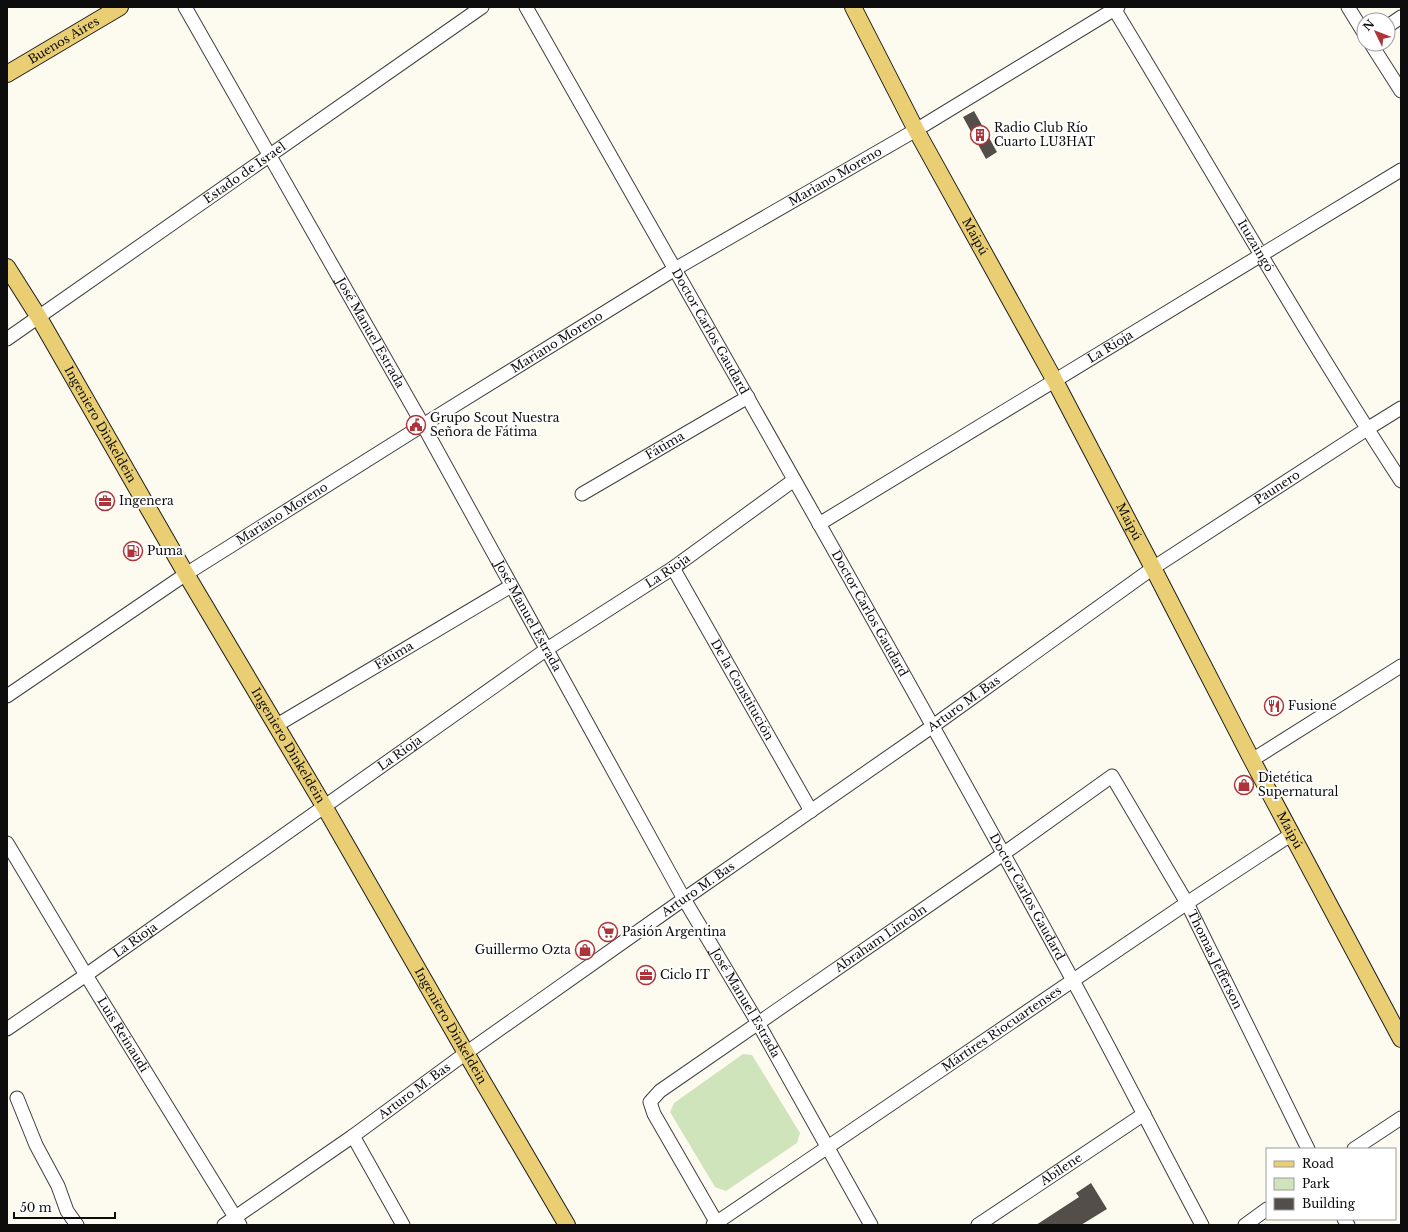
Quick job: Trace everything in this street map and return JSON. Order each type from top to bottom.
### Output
[{"type":"main road","name":"Buenos Aires","points":[[7,74],[120,7]]},
{"type":"main road","name":"Maipú","points":[[853,7],[916,130],[1055,381],[1252,760],[1401,1040]]},
{"type":"main road","name":"Ingeniero Dinkeldein","points":[[7,267],[38,316],[186,574],[277,725],[466,1054],[567,1225]]},
{"type":"street","name":"José Manuel Estrada","points":[[186,7],[423,425],[684,899],[758,1023],[871,1225]]},
{"type":"street","name":"Estado de Israel","points":[[7,339],[482,7]]},
{"type":"street","name":"Doctor Carlos Gaudard","points":[[526,7],[933,726],[1073,980],[1202,1225]]},
{"type":"street","points":[[1348,7],[1356,20]]},
{"type":"street","name":"Mariano Moreno","points":[[7,696],[186,574],[423,425],[675,269],[916,130],[1115,8]]},
{"type":"street","name":"Ituzaingó","points":[[1115,8],[1260,255],[1401,482]]},
{"type":"street","points":[[1376,52],[1401,92]]},
{"type":"street","name":"La Rioja","points":[[819,524],[1401,170]]},
{"type":"street","name":"Fátima","points":[[582,494],[748,397]]},
{"type":"street","name":"Paunero","points":[[1153,568],[1401,408]]},
{"type":"street","name":"La Rioja","points":[[7,1029],[86,975],[547,649],[673,568],[794,480]]},
{"type":"street","name":"De la Constitución","points":[[673,568],[811,811]]},
{"type":"street","name":"Arturo M. Bas","points":[[224,1225],[238,1221],[466,1054],[684,899],[933,726],[1153,568]]},
{"type":"street","name":"Fátima","points":[[277,725],[511,586]]},
{"type":"street","points":[[1252,760],[1401,666]]},
{"type":"street","name":"Abraham Lincoln","points":[[716,1224],[654,1114],[650,1102],[660,1091],[1003,854],[1112,776]]},
{"type":"street","name":"Thomas Jefferson","points":[[1112,776],[1187,902],[1308,1148]]},
{"type":"street","name":"Mártires Riocuartenses","points":[[716,1224],[1187,902],[1292,834]]},
{"type":"street","name":"Luis Reinaudi","points":[[7,843],[86,975],[238,1221]]},
{"type":"street","points":[[18,1098],[36,1145],[58,1186],[67,1211],[77,1225]]},
{"type":"street","name":"Abilene","points":[[978,1225],[1144,1114]]},
{"type":"street","points":[[1356,1148],[1401,1118]]},
{"type":"street","points":[[353,1136],[403,1225]]},
{"type":"street","points":[[1245,1225],[1266,1211]]},
{"type":"green space","points":[[743,1054],[752,1055],[800,1133],[797,1143],[726,1191],[715,1187],[670,1112],[674,1103]]},
{"type":"building","name":"Radio Club Río Cuarto LU3HAT","points":[[974,111],[997,152],[986,159],[963,117]]},
{"type":"building","points":[[1091,1183],[1107,1209],[1081,1225],[1036,1225],[1079,1197],[1076,1193]]},
{"type":"place","name":"Radio Club Río Cuarto LU3HAT","points":[[980,135]]},
{"type":"place","name":"Grupo Scout Nuestra Señora de Fátima","points":[[416,425]]},
{"type":"place","name":"Ingenera","points":[[105,501]]},
{"type":"place","name":"Puma","points":[[133,551]]},
{"type":"place","name":"Fusione","points":[[1274,706]]},
{"type":"place","name":"Dietética Supernatural","points":[[1244,785]]},
{"type":"place","name":"Pasión Argentina","points":[[608,932]]},
{"type":"place","name":"Guillermo Ozta","points":[[585,950]]},
{"type":"place","name":"Ciclo IT","points":[[646,975]]}]
